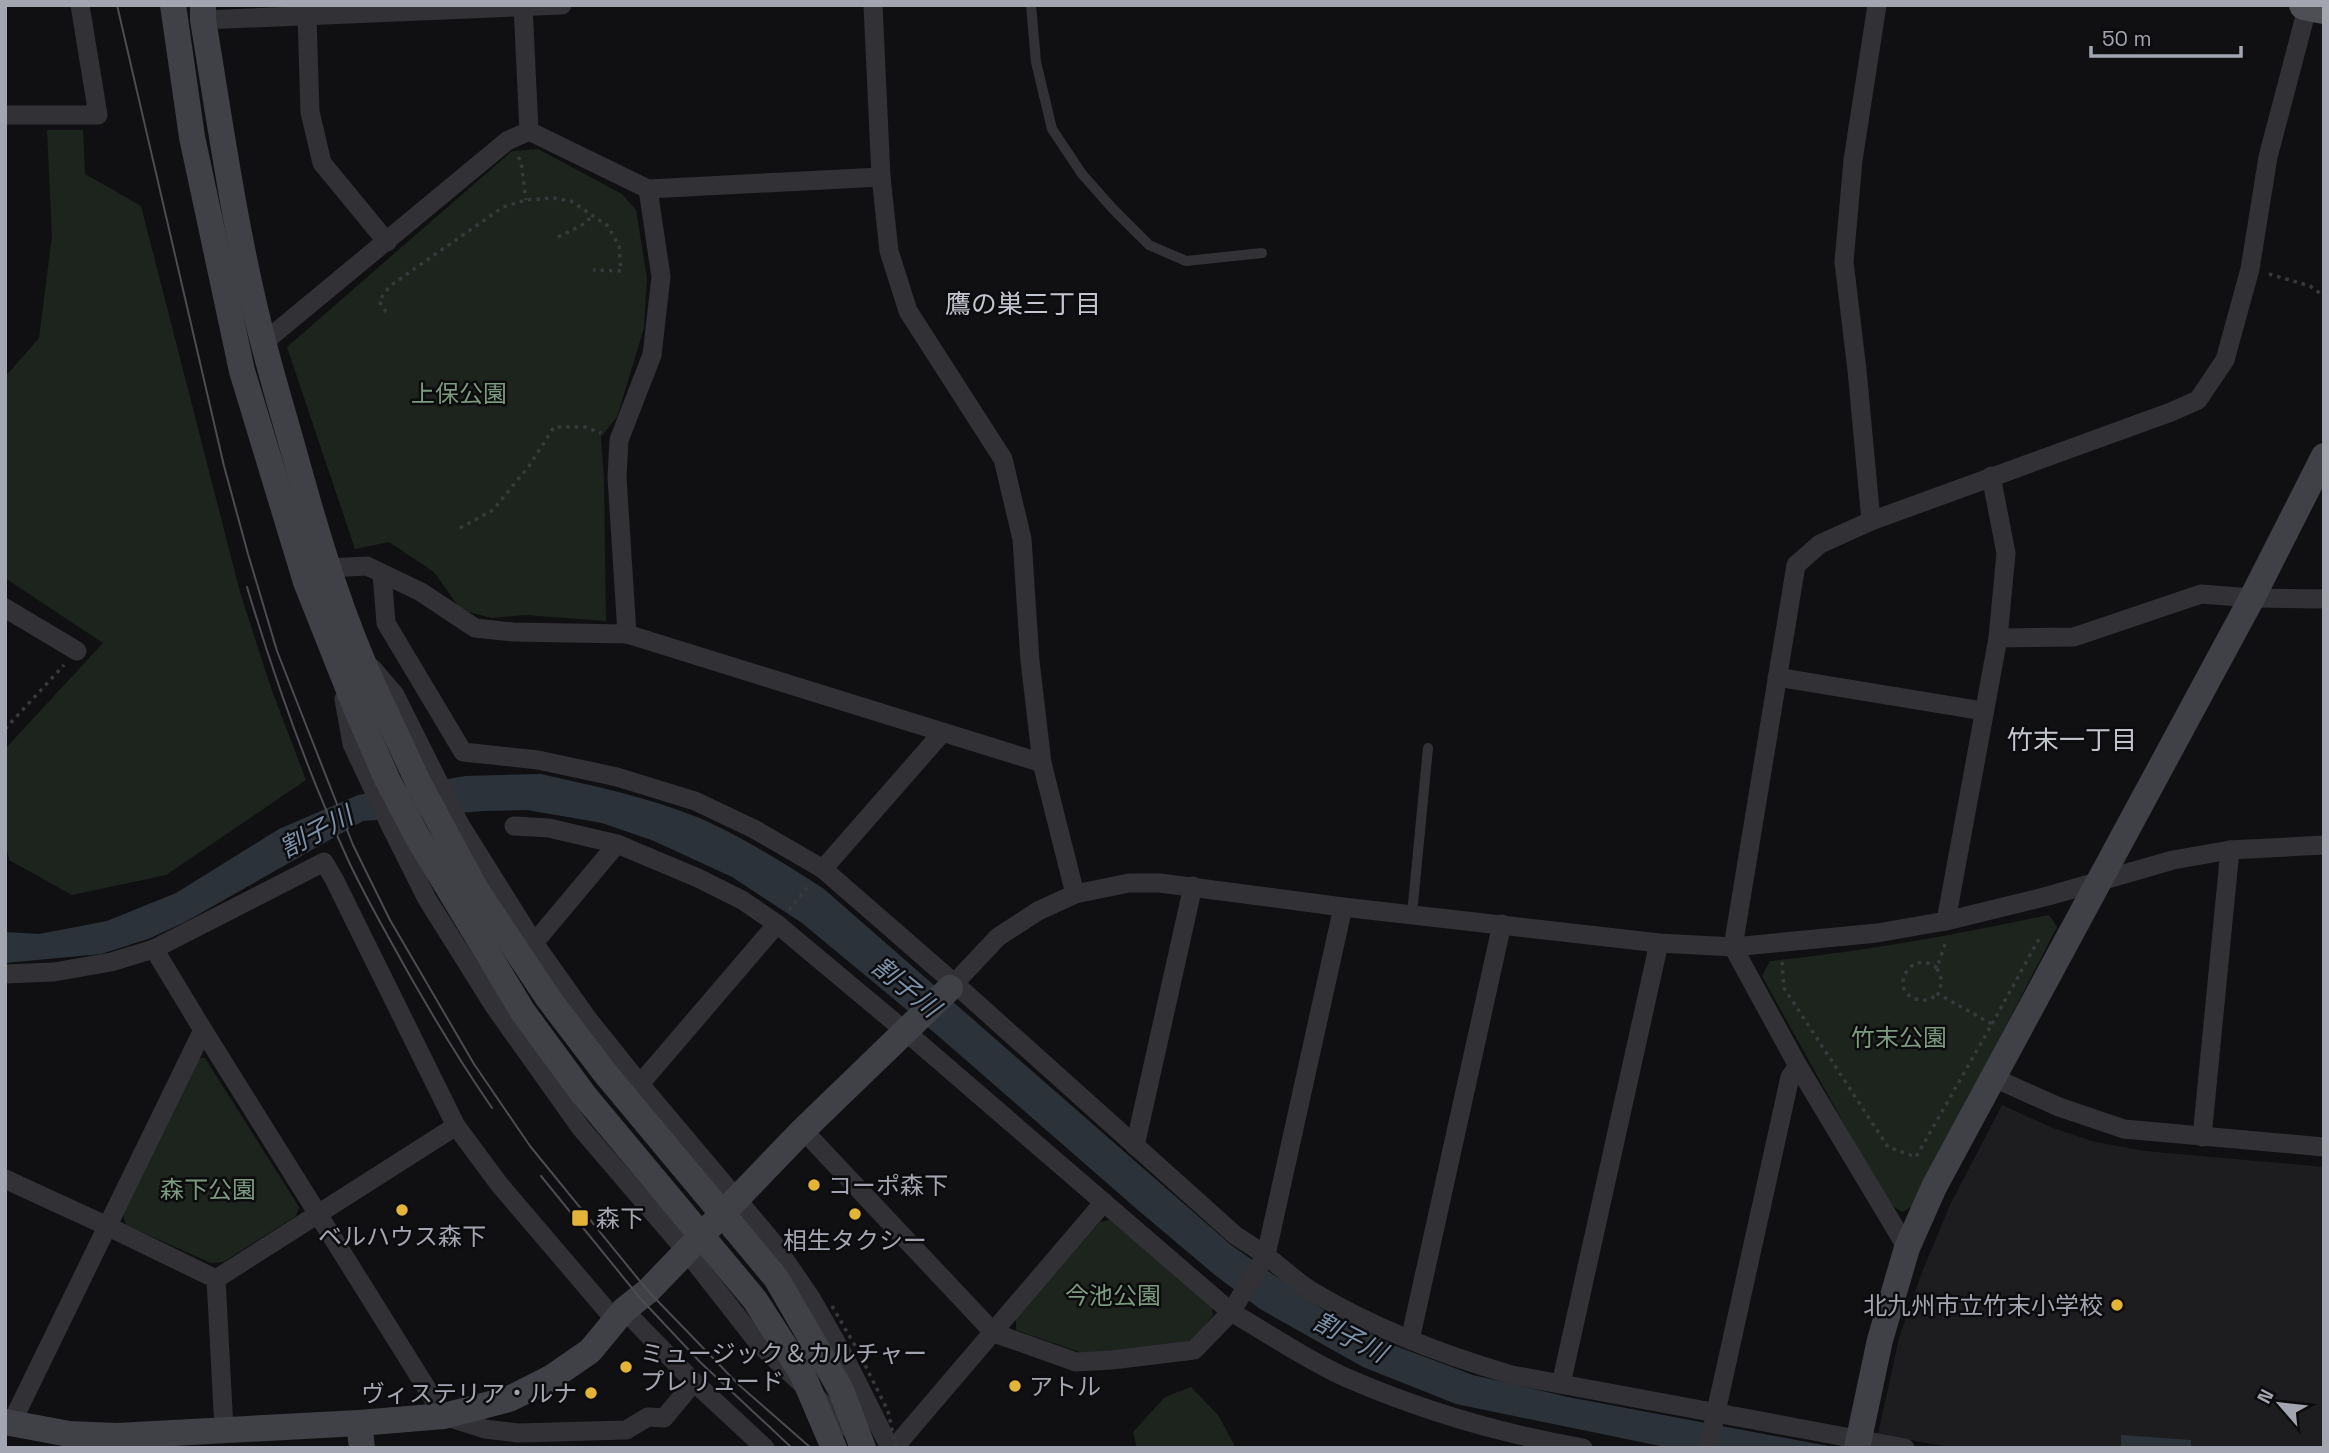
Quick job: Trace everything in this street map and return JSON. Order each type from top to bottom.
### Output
[{"type":"main road","points":[[2307,5],[2324,9]]},
{"type":"street","points":[[5,116],[98,115],[80,5]]},
{"type":"street","points":[[173,5],[192,137],[242,371],[316,575],[355,648],[395,695],[459,822],[534,943],[588,1019],[772,1241],[811,1298],[893,1448],[1104,1202]]},
{"type":"street","points":[[562,5],[307,16],[203,13],[242,243],[263,343],[340,670],[352,744],[427,899],[494,1006],[580,1127],[687,1252],[759,1344],[870,1448]]},
{"type":"street","points":[[873,5],[881,177],[889,251],[908,311],[1003,459],[1023,539],[1030,661],[1042,763],[1074,894]]},
{"type":"street","points":[[1871,521],[1844,262],[1853,160],[1877,5]]},
{"type":"street","points":[[1907,1248],[1798,1066],[1733,947],[1796,565],[1820,544],[1871,521],[2198,400],[2225,360],[2250,269],[2268,157],[2307,5]]},
{"type":"street","points":[[523,6],[529,131]]},
{"type":"street","points":[[307,16],[310,112],[322,163],[387,242]]},
{"type":"street","points":[[263,343],[507,141],[529,131]]},
{"type":"street","points":[[529,131],[648,189],[881,177]]},
{"type":"street","points":[[627,634],[617,477],[619,440],[652,355],[662,277],[648,189]]},
{"type":"street","points":[[1858,1444],[1880,1340],[1907,1248],[1934,1187],[2252,598],[2324,456]]},
{"type":"street","points":[[1946,920],[1998,638],[2006,553],[1990,476]]},
{"type":"street","points":[[316,575],[367,566],[421,592],[475,628],[513,632],[627,634],[1042,763]]},
{"type":"street","points":[[382,574],[386,623],[463,752],[537,760],[617,777],[695,801],[754,829],[820,873],[1235,1235],[1311,1291],[1410,1340],[1512,1375],[1858,1444],[1905,1448]]},
{"type":"street","points":[[1998,638],[2074,637],[2201,594],[2324,599]]},
{"type":"street","points":[[5,608],[77,651]]},
{"type":"street","points":[[355,648],[387,779],[417,836],[523,1013],[584,1095],[755,1300],[802,1373],[834,1448]]},
{"type":"street","points":[[340,670],[366,701],[419,784],[475,888],[548,998],[605,1073],[776,1278],[841,1390],[863,1448]]},
{"type":"street","points":[[1777,677],[1983,711]]},
{"type":"street","points":[[820,873],[942,733]]},
{"type":"street","points":[[514,826],[549,828],[617,844],[698,878],[780,920],[909,1027],[1104,1202],[1233,1308],[1345,1377],[1418,1406],[1537,1440],[1583,1448]]},
{"type":"street","points":[[534,943],[617,844]]},
{"type":"street","points":[[202,1030],[8,1423],[69,1434],[149,1441],[224,1429],[359,1441],[509,1399],[551,1378],[590,1351],[620,1315],[687,1252],[803,1130],[952,986],[998,937],[1038,911],[1074,894],[1129,883],[1160,883],[1659,943],[1733,947],[1877,933],[1946,920],[2173,860],[2230,850],[2324,845]]},
{"type":"street","points":[[2203,1137],[2230,850]]},
{"type":"street","points":[[5,974],[54,972],[111,962],[154,949],[324,863],[334,878],[456,1126],[499,1184],[620,1315],[765,1448]]},
{"type":"street","points":[[1135,1146],[1193,887]]},
{"type":"street","points":[[803,1130],[994,1333],[1076,1362],[1194,1350],[1233,1308],[1265,1258],[1343,907]]},
{"type":"street","points":[[640,1084],[780,920]]},
{"type":"street","points":[[1410,1340],[1502,924]]},
{"type":"street","points":[[1561,1384],[1659,943]]},
{"type":"street","points":[[154,949],[444,1416],[485,1429],[518,1433],[626,1430],[648,1417],[664,1418],[694,1382]]},
{"type":"street","points":[[1708,1448],[1790,1077],[1798,1066]]},
{"type":"street","points":[[1993,1077],[2059,1107],[2124,1129],[2324,1147]]},
{"type":"street","points":[[216,1279],[456,1126]]},
{"type":"street","points":[[5,1179],[216,1279]]},
{"type":"street","points":[[216,1279],[224,1429]]},
{"type":"lane","points":[[1031,5],[1036,62],[1052,129],[1082,174],[1113,209],[1149,245],[1186,261],[1262,253]]},
{"type":"lane","points":[[1412,914],[1428,748]]},
{"type":"path","points":[[507,141],[521,161],[526,200]]},
{"type":"path","points":[[386,312],[379,301],[390,286],[503,207],[526,200],[552,198],[571,201],[608,226],[619,246],[621,271],[593,270]]},
{"type":"path","points":[[558,237],[582,225],[594,215]]},
{"type":"path","points":[[2250,269],[2310,286],[2324,296]]},
{"type":"path","points":[[460,528],[493,510],[529,466],[554,427],[585,427],[619,440]]},
{"type":"path","points":[[5,729],[77,651]]},
{"type":"path","points":[[780,920],[820,873]]},
{"type":"path","points":[[1937,968],[1925,962],[1914,964],[1907,971],[1903,985],[1905,992],[1916,999],[1931,999],[1938,994],[1942,981],[1937,968],[1947,938],[1946,920]]},
{"type":"path","points":[[1781,942],[1784,988],[1888,1147],[1916,1157],[2043,933]]},
{"type":"path","points":[[1938,994],[1992,1024]]},
{"type":"path","points":[[832,1306],[888,1411],[893,1448]]},
{"type":"shaded area","name":"北九州市立竹末小学校","points":[[2002,1105],[2053,1128],[2095,1142],[2145,1151],[2324,1167],[2324,1448],[1954,1448],[1878,1434],[1899,1338],[1922,1272],[1950,1205]]},
{"type":"green space","points":[[47,130],[83,130],[85,174],[141,206],[240,592],[271,688],[306,780],[166,875],[72,895],[9,860],[5,838],[5,749],[103,643],[5,578],[5,377],[39,338],[52,236]]},
{"type":"green space","name":"上保公園","points":[[538,149],[622,194],[636,210],[647,278],[644,328],[617,417],[601,437],[606,621],[525,615],[492,618],[461,610],[434,572],[389,542],[355,549],[287,347],[512,151]]},
{"type":"green space","name":"竹末公園","points":[[2049,915],[2057,927],[1913,1206],[1902,1212],[1888,1203],[1762,976],[1770,961],[1910,942]]},
{"type":"green space","name":"森下公園","points":[[196,1058],[205,1058],[299,1207],[296,1216],[223,1262],[211,1263],[126,1225],[123,1214]]},
{"type":"green space","name":"今池公園","points":[[1110,1220],[1212,1307],[1213,1315],[1194,1339],[1088,1355],[1016,1330],[1016,1319],[1100,1222]]},
{"type":"green space","points":[[1191,1387],[1218,1415],[1236,1448],[1137,1448],[1133,1432],[1165,1397]]},
{"type":"water","name":"割子川","points":[[541,774],[640,798],[697,817],[762,850],[824,889],[1231,1245],[1324,1310],[1393,1345],[1473,1375],[1568,1397],[1839,1448],[1670,1448],[1456,1404],[1363,1367],[1260,1309],[1215,1275],[936,1034],[802,923],[732,877],[654,841],[602,823],[527,810],[363,821],[185,922],[148,939],[101,954],[5,963],[5,932],[39,934],[107,921],[176,893],[279,829],[358,795],[465,776]]},
{"type":"water","points":[[2121,1435],[2191,1440],[2191,1448],[2121,1448]]},
{"type":"tram line","points":[[117,5],[224,466],[248,554],[277,651],[353,845],[390,920],[474,1064],[530,1146],[648,1291],[739,1385],[811,1448]]},
{"type":"tram line","points":[[247,587],[291,720],[349,862],[426,1004],[492,1108]]},
{"type":"tram line","points":[[541,1176],[640,1298],[700,1362],[792,1448]]},
{"type":"place","name":"コーポ森下","points":[[814,1185]]},
{"type":"place","name":"ベルハウス森下","points":[[402,1210]]},
{"type":"place","name":"相生タクシー","points":[[855,1214]]},
{"type":"place","name":"森下","points":[[580,1218]]},
{"type":"place","name":"北九州市立竹末小学校","points":[[2117,1305]]},
{"type":"place","name":"ミュージック＆カルチャー プレリュード","points":[[626,1367]]},
{"type":"place","name":"アトル","points":[[1015,1386]]},
{"type":"place","name":"ヴィステリア・ルナ","points":[[591,1393]]},
{"type":"district","name":"鷹の巣三丁目","points":[[1023,304]]},
{"type":"district","name":"竹末一丁目","points":[[2072,740]]}]
